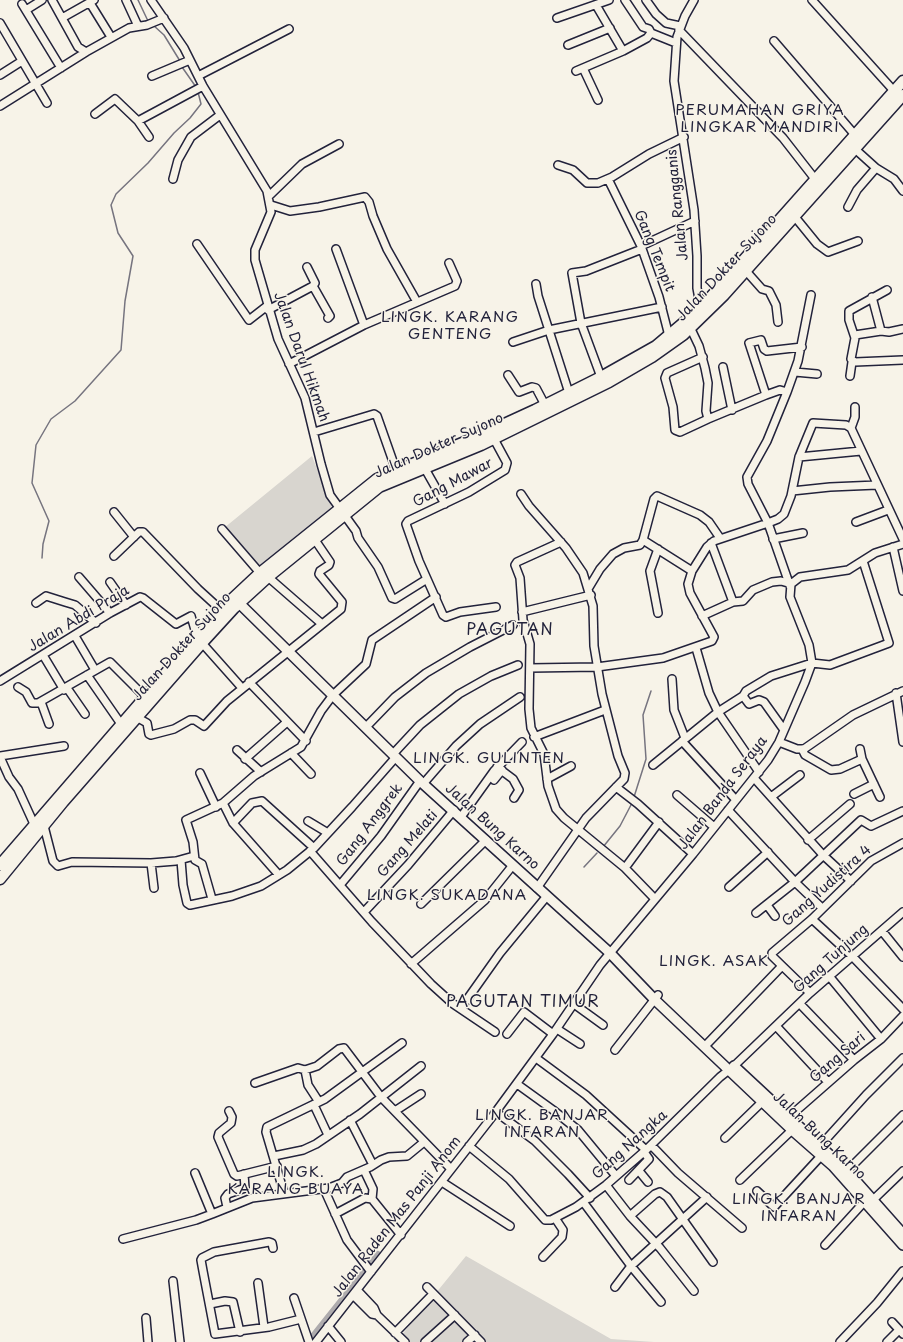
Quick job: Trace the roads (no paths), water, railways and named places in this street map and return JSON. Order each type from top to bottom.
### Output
[{"type":"highway","points":[[702,312],[854,135],[899,93],[903,81]]},
{"type":"highway","name":"Jalan Dokter Sujono","points":[[0,879],[39,825],[138,718],[163,683],[199,640],[234,603],[264,576],[315,540],[342,511],[379,487],[494,439],[537,413],[638,366],[663,350],[746,271],[795,217],[858,152],[899,93]]},
{"type":"highway","points":[[264,576],[342,511],[377,479],[537,413],[545,405],[641,355],[669,336],[689,325]]},
{"type":"highway","points":[[0,865],[39,825],[144,697],[163,683]]},
{"type":"main road","name":"Jalan Bung Karno","points":[[234,603],[288,650],[421,782],[537,888],[578,923],[625,968],[630,976],[708,1043],[762,1102],[792,1130],[802,1135],[820,1156],[869,1200]]},
{"type":"main road","name":"Jalan Bung Karno","points":[[656,997],[731,1068]]},
{"type":"main road","points":[[731,1068],[789,1117],[802,1135],[820,1146],[847,1171],[869,1200],[902,1237]]},
{"type":"street","points":[[42,0],[24,7],[61,68]]},
{"type":"street","points":[[52,0],[78,47],[86,52]]},
{"type":"street","points":[[126,0],[138,26]]},
{"type":"street","name":"Jalan Darul Hikmah","points":[[151,0],[164,18],[185,63],[198,76],[199,88],[220,115],[250,161],[269,196],[271,205],[268,220],[254,254],[268,308],[278,338],[305,398],[330,495],[356,531],[358,538],[366,552],[378,568],[392,598],[394,599],[427,578]]},
{"type":"street","points":[[557,18],[609,0]]},
{"type":"street","points":[[625,0],[643,27],[649,29],[651,33],[676,43]]},
{"type":"street","points":[[646,0],[656,14],[666,23],[680,28],[783,138],[815,179]]},
{"type":"street","name":"Jalan Rangganis","points":[[694,0],[680,28],[676,43],[674,70],[675,92],[684,137],[695,221],[697,288],[702,312]]},
{"type":"street","points":[[812,0],[899,93]]},
{"type":"street","points":[[62,18],[92,2],[111,37]]},
{"type":"street","points":[[596,5],[623,51]]},
{"type":"street","points":[[0,106],[111,37],[129,28],[164,18]]},
{"type":"street","points":[[0,23],[47,103]]},
{"type":"street","points":[[568,45],[610,28]]},
{"type":"street","points":[[198,76],[289,29]]},
{"type":"street","points":[[598,100],[579,69],[623,51],[647,38],[651,33]]},
{"type":"street","points":[[774,41],[854,135]]},
{"type":"street","points":[[1,74],[22,61]]},
{"type":"street","points":[[152,76],[185,63]]},
{"type":"street","points":[[138,121],[199,88]]},
{"type":"street","points":[[95,114],[115,99],[138,121],[149,138]]},
{"type":"street","points":[[173,179],[178,160],[191,137],[220,115]]},
{"type":"street","points":[[558,165],[573,170],[590,184],[608,179],[649,154],[684,137]]},
{"type":"street","points":[[269,196],[302,164],[339,144]]},
{"type":"street","points":[[858,152],[874,166],[894,179],[903,191]]},
{"type":"street","points":[[848,207],[856,190],[874,166]]},
{"type":"street","name":"Gang Tempit","points":[[608,179],[641,248],[662,307],[669,336]]},
{"type":"street","points":[[271,205],[290,211],[319,207],[365,197],[369,202],[373,216],[387,249],[417,302]]},
{"type":"street","points":[[795,217],[818,244],[828,252],[858,242]]},
{"type":"street","points":[[601,377],[581,322],[572,274],[593,268],[641,248],[695,221]]},
{"type":"street","points":[[197,244],[249,320],[268,308],[313,286]]},
{"type":"street","points":[[336,249],[364,325]]},
{"type":"street","points":[[289,364],[364,325],[456,284],[458,281],[449,262]]},
{"type":"street","points":[[307,267],[315,283],[313,286],[330,316],[328,318]]},
{"type":"street","points":[[746,271],[762,289],[769,291],[776,305],[778,322]]},
{"type":"street","points":[[536,284],[569,393]]},
{"type":"street","points":[[850,376],[853,362],[855,335],[849,320],[849,311],[887,290]]},
{"type":"street","points":[[703,357],[667,373],[665,378],[673,407],[676,430],[680,431],[780,390],[787,392],[795,372],[802,346],[811,295]]},
{"type":"street","points":[[872,297],[885,331]]},
{"type":"street","points":[[513,342],[549,330],[581,322],[662,307]]},
{"type":"street","points":[[689,325],[703,357],[708,383],[706,411],[711,418]]},
{"type":"street","points":[[855,335],[903,329]]},
{"type":"street","points":[[766,395],[748,343],[761,340],[764,350],[768,351],[802,346]]},
{"type":"street","points":[[853,362],[903,360]]},
{"type":"street","points":[[723,367],[732,410]]},
{"type":"street","points":[[795,372],[817,374]]},
{"type":"street","points":[[508,375],[519,392],[532,387],[536,388],[545,405]]},
{"type":"street","name":"Jalan Banda Seraya","points":[[610,953],[759,772],[779,742],[806,682],[812,663],[809,645],[790,597],[789,584],[768,523],[748,484],[747,476],[767,441],[787,392]]},
{"type":"street","points":[[851,428],[855,417],[855,407]]},
{"type":"street","points":[[314,432],[374,414],[396,470]]},
{"type":"street","points":[[530,668],[598,667],[663,658],[696,648],[712,641],[714,637],[688,589],[688,580],[692,571],[711,543],[720,538],[768,523],[778,519],[784,514],[792,491],[799,457],[813,423],[846,425],[851,428],[888,510],[903,539]]},
{"type":"street","name":"Gang Mawar","points":[[494,439],[507,464],[506,469],[445,504],[409,521],[406,524],[442,615],[446,617],[460,612],[496,607]]},
{"type":"street","points":[[799,457],[861,451]]},
{"type":"street","points":[[424,467],[445,504]]},
{"type":"street","points":[[792,491],[830,487],[877,486]]},
{"type":"street","points":[[521,494],[529,506],[575,558],[589,592],[594,620],[594,646],[605,710],[618,756],[625,773],[625,776],[616,787],[578,829],[564,852],[537,888]]},
{"type":"street","points":[[522,612],[589,592],[600,569],[613,554],[624,548],[636,546],[643,540],[654,499],[658,496],[707,520],[720,538]]},
{"type":"street","points":[[856,522],[888,510]]},
{"type":"street","points":[[114,512],[134,537]]},
{"type":"street","points":[[222,529],[264,576],[322,624]]},
{"type":"street","points":[[114,556],[139,532],[143,532],[198,589],[234,603]]},
{"type":"street","points":[[773,539],[803,533]]},
{"type":"street","points":[[138,718],[147,723],[149,734],[151,735],[174,729],[190,720],[195,720],[204,726],[222,706],[249,682],[341,609],[342,602],[320,574],[320,571],[330,563],[315,540]]},
{"type":"street","points":[[643,540],[692,571]]},
{"type":"street","points":[[561,542],[515,563],[520,578],[522,612],[530,644],[529,716],[534,737],[544,754],[554,806],[564,818],[625,868],[655,899]]},
{"type":"street","points":[[711,543],[733,602]]},
{"type":"street","points":[[702,616],[733,602],[744,601],[753,590],[772,582],[782,580],[789,584],[800,577],[845,571],[875,553],[903,544]]},
{"type":"street","points":[[893,547],[903,591]]},
{"type":"street","points":[[658,549],[650,571],[658,613]]},
{"type":"street","points":[[653,765],[718,712],[743,696],[746,691],[771,676],[812,663],[830,665],[889,643],[871,582],[862,561]]},
{"type":"street","points":[[79,577],[110,613]]},
{"type":"street","points":[[110,582],[126,605]]},
{"type":"street","points":[[36,603],[46,596],[75,605],[96,623]]},
{"type":"street","points":[[212,899],[202,864],[195,861],[193,842],[185,822],[192,817],[220,805],[261,772],[292,753],[306,741],[313,723],[333,696],[366,664],[372,640],[377,635],[436,597]]},
{"type":"street","name":"Jalan Abdi Praja","points":[[0,681],[76,636],[110,613],[143,598],[176,624],[191,616],[199,640]]},
{"type":"street","points":[[366,727],[396,697],[430,670],[513,625]]},
{"type":"street","points":[[76,636],[95,670]]},
{"type":"street","points":[[199,640],[242,688]]},
{"type":"street","points":[[696,648],[709,693],[718,712],[759,772]]},
{"type":"street","points":[[43,655],[85,714]]},
{"type":"street","points":[[18,688],[26,692],[32,703],[41,702],[66,689],[108,662],[112,663],[144,697]]},
{"type":"street","points":[[182,860],[186,898],[190,905],[195,905],[261,886],[312,849],[325,831],[394,756],[420,725],[459,694],[491,676],[518,665]]},
{"type":"street","points":[[87,675],[121,724]]},
{"type":"street","points":[[672,679],[674,710],[684,740],[736,800]]},
{"type":"street","points":[[249,682],[306,741]]},
{"type":"street","points":[[779,742],[802,750],[853,715],[900,692],[903,742]]},
{"type":"street","points":[[743,696],[749,704],[758,700],[764,702],[784,730]]},
{"type":"street","name":"Gang Anggrek","points":[[340,885],[381,836],[421,782],[480,724],[520,697]]},
{"type":"street","points":[[41,702],[49,724]]},
{"type":"street","points":[[534,737],[605,710]]},
{"type":"street","points":[[246,759],[286,722]]},
{"type":"street","points":[[494,780],[500,769],[522,742]]},
{"type":"street","points":[[64,746],[0,756],[8,777],[18,789],[39,825],[53,861],[58,866],[72,862],[151,863],[182,860],[194,856]]},
{"type":"street","points":[[860,749],[862,759],[880,797]]},
{"type":"street","points":[[236,750],[261,772]]},
{"type":"street","points":[[802,750],[804,755],[831,770],[840,769],[862,759]]},
{"type":"street","points":[[292,753],[311,774]]},
{"type":"street","points":[[548,779],[570,766]]},
{"type":"street","points":[[500,769],[513,779],[519,790],[514,798]]},
{"type":"street","name":"Gang Melati","points":[[364,912],[500,769]]},
{"type":"street","points":[[200,773],[232,824],[278,874]]},
{"type":"street","points":[[771,797],[800,775]]},
{"type":"street","points":[[754,778],[808,840],[851,882]]},
{"type":"street","points":[[854,794],[874,784]]},
{"type":"street","points":[[616,787],[659,822],[693,854]]},
{"type":"street","points":[[677,795],[714,827]]},
{"type":"street","points":[[232,824],[252,803],[262,801],[312,849],[340,885],[364,912],[411,964],[441,994],[495,1032]]},
{"type":"street","points":[[808,840],[850,804]]},
{"type":"street","points":[[728,810],[822,908]]},
{"type":"street","points":[[756,913],[796,882],[860,821],[863,820],[871,826],[903,811]]},
{"type":"street","points":[[308,821],[325,831]]},
{"type":"street","points":[[625,868],[659,822]]},
{"type":"street","points":[[421,904],[486,840]]},
{"type":"street","name":"Gang Yudistira 4","points":[[782,966],[772,956],[772,953],[812,919],[871,861],[903,843]]},
{"type":"street","points":[[729,887],[768,852]]},
{"type":"street","points":[[151,863],[154,888]]},
{"type":"street","points":[[411,964],[485,900],[513,865]]},
{"type":"street","points":[[461,1008],[500,953],[547,896]]},
{"type":"street","points":[[767,905],[775,916]]},
{"type":"street","name":"Gang Tunjung","points":[[731,1068],[810,993],[903,912]]},
{"type":"street","points":[[812,919],[852,956],[903,1009]]},
{"type":"street","points":[[882,931],[903,957]]},
{"type":"street","name":"Jalan Raden Mas Panji Anom","points":[[316,1342],[355,1292],[368,1269],[401,1235],[468,1146],[496,1112],[610,953]]},
{"type":"street","points":[[708,1043],[782,966],[810,993]]},
{"type":"street","points":[[829,976],[881,1039]]},
{"type":"street","points":[[615,1050],[656,997]]},
{"type":"street","points":[[574,1004],[603,1025]]},
{"type":"street","points":[[800,1004],[854,1060]]},
{"type":"street","points":[[507,1034],[524,1012],[580,1044]]},
{"type":"street","name":"Gang Sari","points":[[789,1117],[828,1082],[881,1039],[903,1016]]},
{"type":"street","points":[[776,1026],[828,1082]]},
{"type":"street","points":[[284,1193],[266,1132],[267,1127],[317,1104],[402,1043]]},
{"type":"street","points":[[255,1083],[298,1068],[305,1070],[317,1066],[342,1048],[347,1051],[381,1097],[451,1169]]},
{"type":"street","points":[[536,1058],[586,1095],[647,1149],[669,1164],[742,1228]]},
{"type":"street","points":[[820,1146],[870,1090],[903,1058]]},
{"type":"street","points":[[274,1156],[304,1150],[350,1120],[421,1066]]},
{"type":"street","name":"Gang Nangka","points":[[555,1218],[587,1200],[606,1185],[647,1149],[731,1068]]},
{"type":"street","points":[[305,1070],[308,1085],[317,1104],[328,1135]]},
{"type":"street","points":[[517,1084],[578,1130],[616,1176]]},
{"type":"street","points":[[395,1111],[421,1094]]},
{"type":"street","points":[[725,1138],[762,1102]]},
{"type":"street","points":[[228,1111],[232,1117],[231,1123],[219,1133],[218,1137],[234,1174],[237,1176],[277,1166]]},
{"type":"street","points":[[496,1112],[535,1141],[568,1174],[631,1266],[661,1302]]},
{"type":"street","points":[[847,1171],[903,1115]]},
{"type":"street","points":[[350,1120],[373,1165]]},
{"type":"street","points":[[740,1180],[792,1130]]},
{"type":"street","points":[[123,1240],[160,1231],[212,1214],[252,1198],[324,1189],[342,1183],[347,1177],[389,1157],[407,1156],[424,1142]]},
{"type":"street","points":[[468,1146],[509,1179],[539,1215],[545,1220],[555,1218],[562,1230],[562,1237],[543,1257]]},
{"type":"street","points":[[629,1180],[649,1159],[647,1149]]},
{"type":"street","points":[[757,1191],[774,1207],[820,1156]]},
{"type":"street","points":[[364,1170],[373,1189],[372,1199]]},
{"type":"street","points":[[639,1171],[648,1182]]},
{"type":"street","points":[[825,1246],[869,1200],[903,1171]]},
{"type":"street","points":[[195,1173],[212,1214]]},
{"type":"street","points":[[227,1207],[226,1196],[245,1188],[244,1174]]},
{"type":"street","points":[[442,1182],[510,1226]]},
{"type":"street","points":[[606,1185],[630,1216],[656,1244],[694,1291]]},
{"type":"street","points":[[324,1189],[347,1240],[368,1269]]},
{"type":"street","points":[[630,1216],[660,1192],[667,1197],[713,1262]]},
{"type":"street","points":[[615,1287],[631,1266],[707,1197]]},
{"type":"street","points":[[334,1214],[365,1198],[372,1199],[401,1235]]},
{"type":"street","points":[[273,1248],[272,1243],[269,1242],[214,1252],[204,1256],[201,1260],[216,1335],[240,1332],[301,1319]]},
{"type":"street","points":[[840,1342],[877,1303],[903,1271]]},
{"type":"street","points":[[173,1281],[180,1342]]},
{"type":"street","points":[[258,1283],[264,1327]]},
{"type":"street","points":[[427,1287],[481,1342]]},
{"type":"street","points":[[355,1292],[374,1308],[377,1315],[405,1342]]},
{"type":"street","points":[[395,1333],[433,1294]]},
{"type":"street","points":[[294,1298],[308,1340]]},
{"type":"street","points":[[210,1304],[225,1301],[232,1302],[240,1332]]},
{"type":"street","points":[[425,1342],[454,1315]]},
{"type":"street","points":[[146,1318],[148,1342]]},
{"type":"street","points":[[887,1342],[901,1332],[892,1322]]},
{"type":"street","points":[[328,1326],[341,1342]]},
{"type":"street","points":[[467,1342],[475,1335]]},
{"type":"waterway","points":[[138,0],[148,21]]},
{"type":"waterway","points":[[153,25],[164,35],[180,61]]},
{"type":"waterway","points":[[182,67],[196,87]]},
{"type":"waterway","points":[[42,558],[43,544],[49,521],[32,483],[36,445],[51,419],[75,401],[121,350],[125,301],[133,256],[118,233],[111,205],[116,194],[148,163],[201,104],[198,92]]},
{"type":"waterway","points":[[634,797],[646,759],[643,715],[651,691]]},
{"type":"waterway","points":[[603,847],[620,826],[632,803]]},
{"type":"waterway","points":[[584,867],[597,853]]},
{"type":"waterway","points":[[308,1342],[378,1254]]},
{"type":"district","name":"PERUMAHAN GRIYA LINGKAR MANDIRI","points":[[760,120]]},
{"type":"district","name":"LINGK. KARANG GENTENG","points":[[450,326]]},
{"type":"district","name":"PAGUTAN","points":[[510,631]]},
{"type":"district","name":"LINGK. GULINTEN","points":[[489,759]]},
{"type":"district","name":"LINGK. SUKADANA","points":[[447,896]]},
{"type":"district","name":"LINGK. ASAK","points":[[714,962]]},
{"type":"district","name":"PAGUTAN TIMUR","points":[[523,1003]]},
{"type":"district","name":"LINGK. BANJAR INFARAN","points":[[542,1124]]},
{"type":"district","name":"LINGK. KARANG BUAYA","points":[[296,1182]]},
{"type":"district","name":"LINGK. BANJAR INFARAN","points":[[799,1208]]}]
